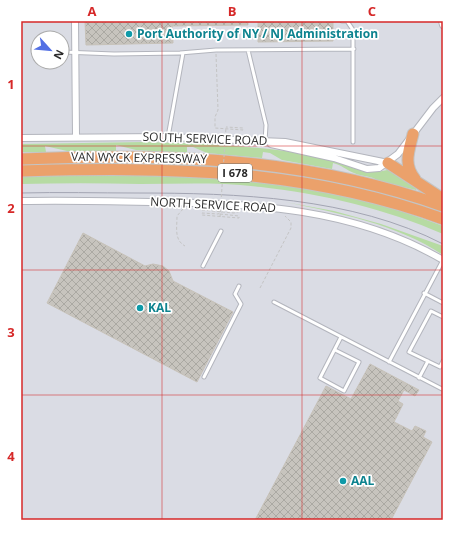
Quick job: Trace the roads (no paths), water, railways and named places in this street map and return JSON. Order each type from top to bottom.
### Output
[{"type":"highway","points":[[413,134],[407,165],[417,183]]},
{"type":"highway","name":"VAN WYCK EXPRESSWAY","points":[[21,159],[161,158],[265,164],[311,171],[357,181],[443,206]]},
{"type":"highway","points":[[388,163],[443,199]]},
{"type":"highway","name":"VAN WYCK EXPRESSWAY","points":[[21,171],[172,170],[258,176],[310,183],[351,192],[401,205],[443,219]]},
{"type":"street","points":[[75,21],[76,136]]},
{"type":"street","points":[[265,143],[334,158],[367,168],[379,168],[388,163],[398,154],[433,108],[443,98]]},
{"type":"street","name":"SOUTH SERVICE ROAD","points":[[21,138],[76,136],[168,137],[265,143],[285,142],[388,163]]},
{"type":"street","name":"NORTH SERVICE ROAD","points":[[21,202],[201,202],[273,206],[327,216],[374,229],[409,242],[443,260]]},
{"type":"lane","points":[[342,21],[347,21],[353,30],[353,142]]},
{"type":"lane","points":[[70,52],[114,54],[183,53],[216,50],[354,50]]},
{"type":"lane","points":[[248,50],[266,125],[265,143]]},
{"type":"lane","points":[[168,137],[183,53]]},
{"type":"lane","points":[[203,266],[221,231]]},
{"type":"lane","points":[[388,362],[443,260]]},
{"type":"lane","points":[[204,377],[241,304],[235,294],[239,286]]},
{"type":"lane","points":[[424,293],[443,304]]},
{"type":"lane","points":[[274,302],[442,389]]},
{"type":"lane","points":[[443,317],[431,311],[409,352],[440,367],[443,361]]},
{"type":"lane","points":[[335,350],[359,362],[344,391],[320,378],[341,337]]},
{"type":"lane","points":[[419,378],[428,361]]},
{"type":"tram line","points":[[21,193],[214,194],[293,201],[333,207],[371,216],[408,228],[443,244]]},
{"type":"place","name":"Port Authority of NY / NJ Administration","points":[[129,34]]},
{"type":"place","name":"KAL","points":[[140,308]]},
{"type":"place","name":"AAL","points":[[343,481]]}]
